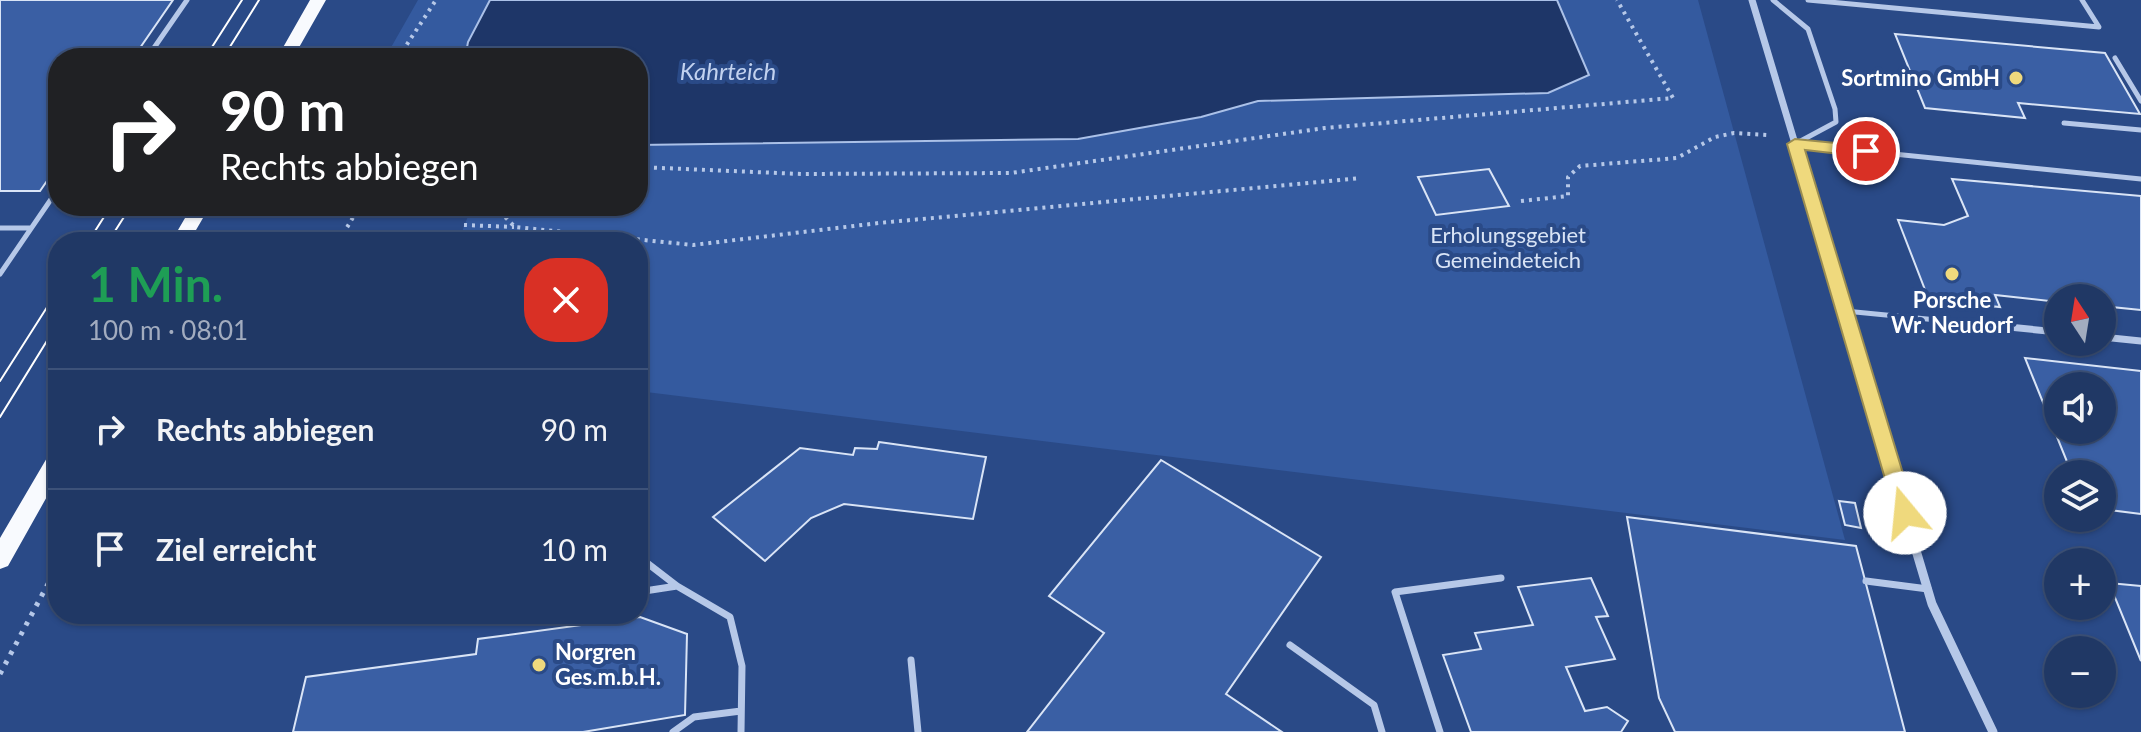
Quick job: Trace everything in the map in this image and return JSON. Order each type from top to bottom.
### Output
[{"type":"main road","points":[[291,48],[318,0]]},
{"type":"main road","points":[[0,559],[48,475]]},
{"type":"street","points":[[1752,0],[1928,589],[1993,732]]},
{"type":"lane","points":[[154,48],[187,0]]},
{"type":"lane","points":[[1773,0],[1808,29],[1835,109],[1836,122],[1794,140]]},
{"type":"lane","points":[[1808,0],[2099,27],[2082,0]]},
{"type":"lane","points":[[2115,58],[2141,101]]},
{"type":"lane","points":[[2064,123],[2141,130]]},
{"type":"lane","points":[[1794,140],[2141,179]]},
{"type":"lane","points":[[0,274],[48,203]]},
{"type":"lane","points":[[0,228],[31,228]]},
{"type":"lane","points":[[1845,311],[2044,331]]},
{"type":"lane","points":[[2116,338],[2141,341]]},
{"type":"lane","points":[[648,564],[677,586],[730,617],[742,666],[741,732]]},
{"type":"lane","points":[[1440,732],[1395,592],[1501,578]]},
{"type":"lane","points":[[1866,581],[1928,589]]},
{"type":"lane","points":[[648,590],[677,586]]},
{"type":"lane","points":[[1290,645],[1374,705],[1382,732]]},
{"type":"lane","points":[[911,660],[918,732]]},
{"type":"lane","points":[[673,732],[694,717],[741,711]]},
{"type":"path","points":[[405,48],[436,0]]},
{"type":"path","points":[[648,167],[801,174],[1011,173],[1325,128],[1673,98],[1617,0]]},
{"type":"path","points":[[1521,201],[1568,196],[1568,177],[1580,166],[1677,158],[1715,137],[1734,133],[1794,140]]},
{"type":"path","points":[[648,240],[693,245],[879,223],[1361,178]]},
{"type":"path","points":[[504,216],[515,227]]},
{"type":"path","points":[[464,225],[564,232]]},
{"type":"path","points":[[0,674],[48,584]]},
{"type":"green space","name":"Erholungsgebiet Gemeindeteich","points":[[418,0],[1698,0],[1845,540],[648,392],[648,232],[462,232],[468,216],[648,216],[648,48],[391,48]]},
{"type":"water","name":"Kahrteich","points":[[490,0],[1557,0],[1589,75],[1548,93],[1258,101],[1201,117],[1078,139],[648,145],[648,48],[467,48]]},
{"type":"building","points":[[0,0],[173,0],[140,48],[48,48],[48,179],[40,191],[0,191]]},
{"type":"building","name":"Sortmino GmbH","points":[[1895,34],[2105,53],[2140,114],[2018,103],[2025,118],[1925,108]]},
{"type":"building","points":[[1489,169],[1509,206],[1436,215],[1418,177]]},
{"type":"building","points":[[1952,179],[2141,196],[2141,310],[2116,307],[2116,284],[2044,284],[2044,300],[1995,295],[2000,307],[1929,300],[1898,220],[1944,225],[1968,216]]},
{"type":"building","points":[[2025,358],[2141,371],[2141,514],[2116,511],[2116,460],[2066,460],[2060,444],[2116,444],[2116,372],[2044,372],[2044,405]]},
{"type":"building","points":[[879,442],[986,457],[973,519],[844,504],[811,518],[765,561],[713,517],[800,448],[853,455],[855,448],[877,449]]},
{"type":"building","points":[[1161,460],[1321,557],[1226,694],[1282,732],[1027,732],[1104,633],[1049,596]]},
{"type":"building","points":[[1839,501],[1855,503],[1861,528],[1845,525]]},
{"type":"building","points":[[1627,517],[1856,546],[1905,732],[1675,732],[1659,698]]},
{"type":"building","points":[[1591,578],[1608,616],[1596,617],[1615,659],[1566,667],[1585,711],[1607,707],[1628,721],[1621,732],[1471,732],[1443,655],[1481,649],[1475,633],[1533,625],[1518,587]]},
{"type":"building","points":[[2116,584],[2141,586],[2141,661],[2116,600]]},
{"type":"building","name":"Norgren Ges.m.b.H.","points":[[648,620],[687,634],[685,715],[583,732],[293,732],[306,677],[476,654],[478,639],[588,624],[648,624]]},
{"type":"tram line","points":[[211,48],[242,0]]},
{"type":"tram line","points":[[229,48],[259,0]]},
{"type":"tram line","points":[[94,232],[105,216]]},
{"type":"tram line","points":[[114,232],[125,216]]},
{"type":"tram line","points":[[0,381],[48,306]]},
{"type":"tram line","points":[[0,417],[48,339]]},
{"type":"place","name":"Sortmino GmbH","points":[[2016,78]]},
{"type":"place","name":"Porsche Wr. Neudorf","points":[[1952,274]]},
{"type":"place","name":"Norgren Ges.m.b.H.","points":[[539,665]]},
{"type":"route","points":[[1866,151],[1795,144],[1905,513]]}]
